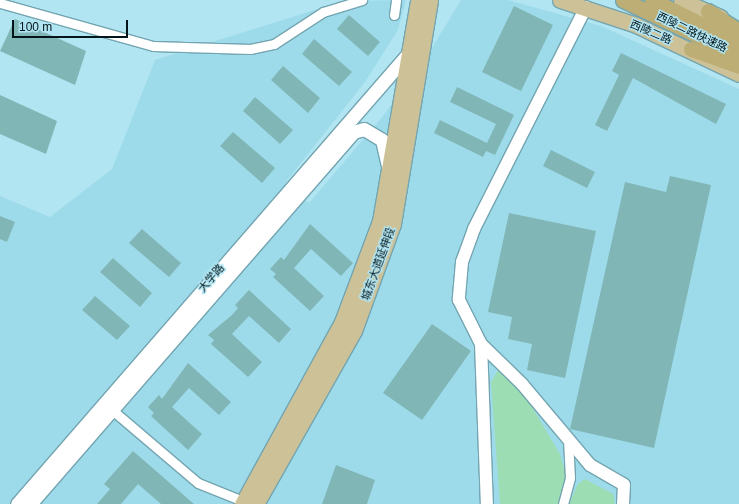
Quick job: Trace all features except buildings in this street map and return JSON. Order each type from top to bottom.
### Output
[{"type":"highway","name":"西陵二路快速路","points":[[623,0],[737,41]]},
{"type":"highway","name":"西陵二路快速路","points":[[652,0],[737,41]]},
{"type":"highway","points":[[708,11],[737,41]]},
{"type":"highway","points":[[691,49],[739,66]]},
{"type":"main road","name":"城东大道延伸段","points":[[248,503],[342,322],[380,221],[418,0]]},
{"type":"main road","name":"城东大道延伸段","points":[[248,503],[354,331],[393,224],[430,0]]},
{"type":"main road","name":"西陵二路","points":[[560,0],[586,6],[691,49],[739,74]]},
{"type":"main road","points":[[681,0],[708,11]]},
{"type":"main road","name":"大学路","points":[[17,504],[408,55]]},
{"type":"main road","name":"大学路","points":[[30,504],[353,132],[364,129],[382,140],[388,169]]},
{"type":"street","points":[[0,3],[153,46],[250,49],[274,44],[323,12],[362,0]]},
{"type":"street","points":[[394,15],[396,0]]},
{"type":"street","points":[[586,6],[474,229],[462,262],[459,300],[481,344],[522,384],[568,441],[590,465],[624,485],[623,504]]},
{"type":"street","points":[[481,344],[487,504]]},
{"type":"street","points":[[111,409],[193,480],[248,503]]},
{"type":"street","points":[[563,504],[570,478],[568,441]]},
{"type":"shaded area","points":[[406,0],[398,30],[365,82],[285,183],[309,203],[383,116],[427,56],[461,0],[508,0],[601,26],[739,89],[739,504],[0,504],[0,196],[50,217],[112,169],[155,60],[343,1]]},
{"type":"green space","points":[[499,369],[520,387],[560,454],[567,478],[559,504],[500,504],[491,382]]},
{"type":"green space","points":[[585,479],[613,494],[615,504],[569,504],[578,484]]}]
